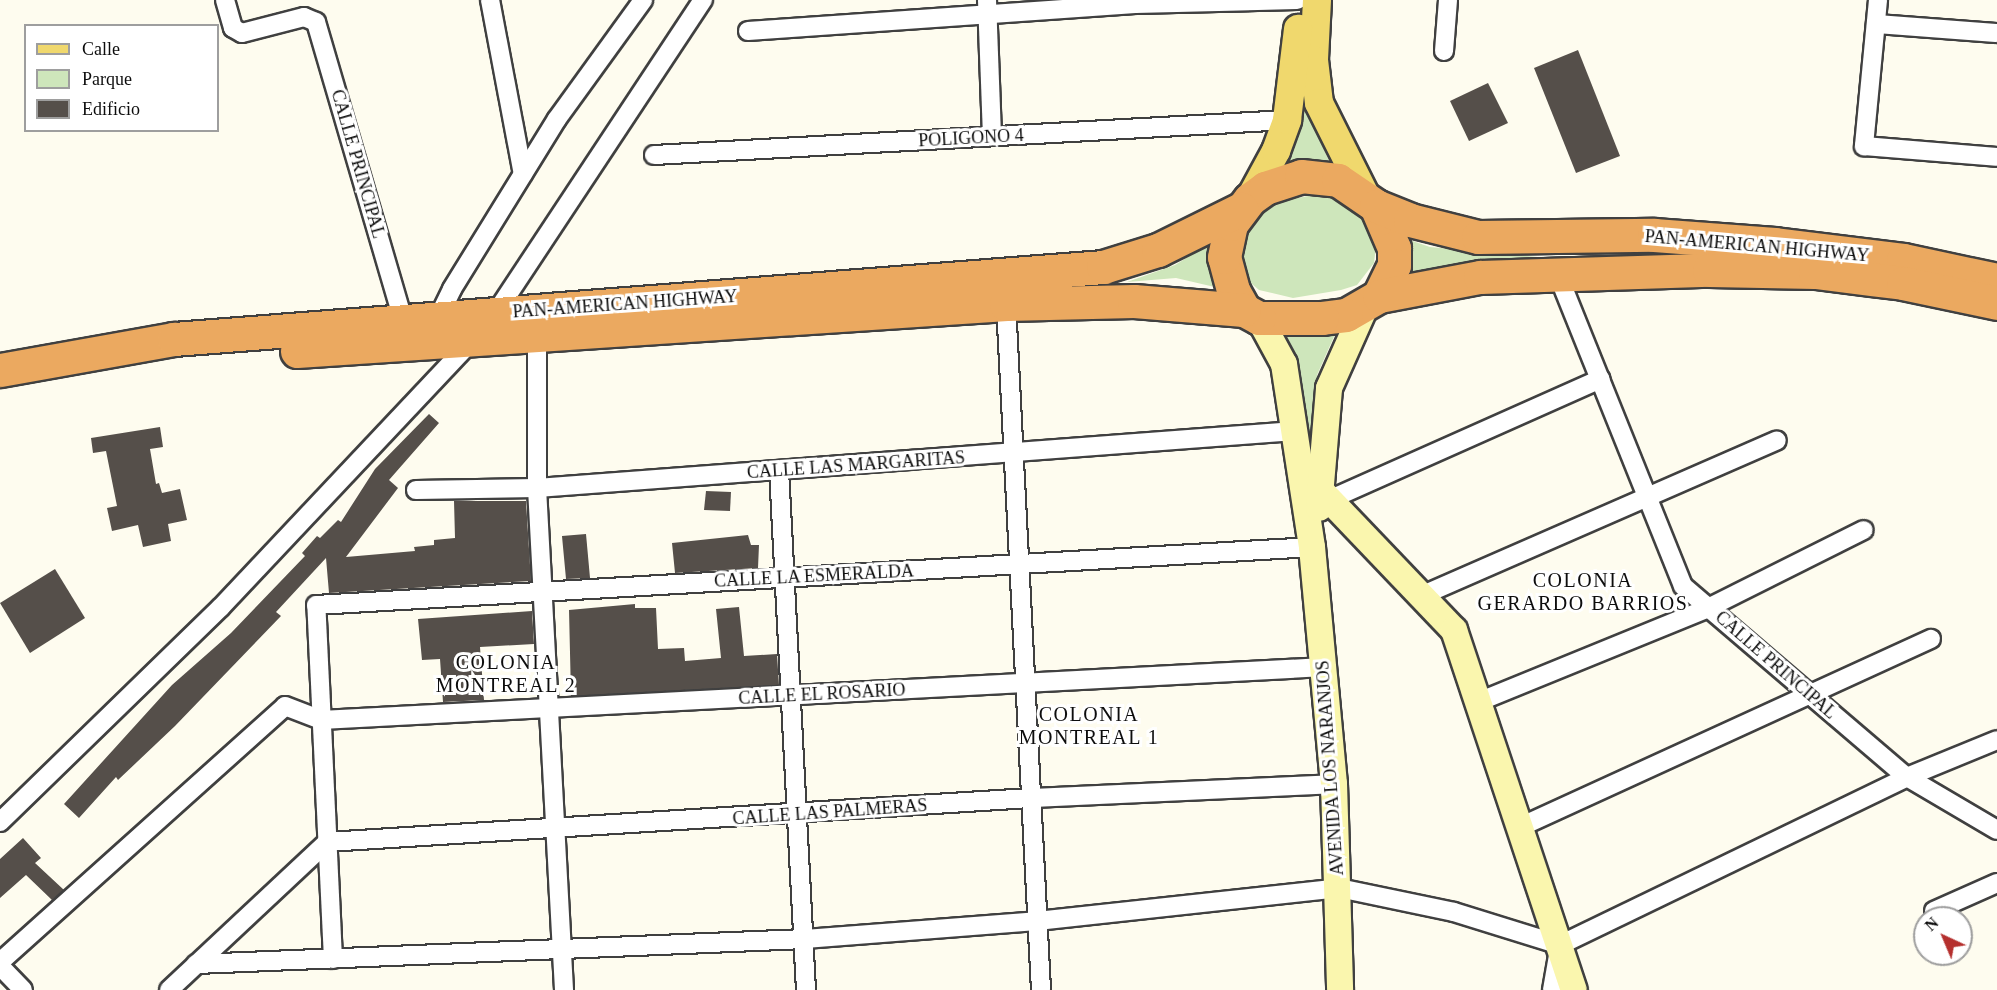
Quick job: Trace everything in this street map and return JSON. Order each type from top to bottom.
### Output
[{"type":"highway","points":[[1301,176],[1338,180],[1372,202],[1394,248],[1394,265],[1372,302],[1322,318],[1252,314],[1233,290],[1224,257],[1225,240],[1245,204],[1282,180],[1301,176]]},
{"type":"highway","name":"PAN-AMERICAN HIGHWAY","points":[[1372,202],[1421,224],[1478,237],[1654,235],[1775,244],[1903,260],[1997,280]]},
{"type":"highway","name":"PAN-AMERICAN HIGHWAY","points":[[0,370],[174,339],[1103,267],[1158,250],[1245,204]]},
{"type":"highway","name":"PAN-AMERICAN HIGHWAY","points":[[1372,302],[1480,277],[1815,272],[1903,283],[1997,303]]},
{"type":"highway","name":"PAN-AMERICAN HIGHWAY","points":[[0,392],[224,355],[1006,304],[1134,301],[1252,314]]},
{"type":"main road","points":[[1245,204],[1272,160],[1287,120],[1298,0]]},
{"type":"main road","points":[[1317,0],[1314,60],[1319,103],[1372,202]]},
{"type":"main road","name":"AVENIDA LOS NARANJOS","points":[[1312,547],[1327,496],[1329,388],[1372,302]]},
{"type":"main road","name":"AVENIDA LOS NARANJOS","points":[[1252,314],[1284,364],[1312,547],[1334,784],[1339,888],[1340,990]]},
{"type":"main road","points":[[1327,496],[1454,630],[1575,990]]},
{"type":"street","name":"CALLE PRINCIPAL","points":[[225,0],[233,28],[242,33],[303,17],[316,22],[403,320]]},
{"type":"street","points":[[490,0],[523,174]]},
{"type":"street","points":[[438,318],[557,119],[643,0]]},
{"type":"street","points":[[495,314],[703,0]]},
{"type":"street","points":[[748,31],[988,8],[1298,0]]},
{"type":"street","points":[[1444,51],[1448,0]]},
{"type":"street","points":[[1878,0],[1864,146],[1997,157]]},
{"type":"street","points":[[988,8],[992,136]]},
{"type":"street","points":[[1876,24],[1997,33]]},
{"type":"street","name":"POLIGONO 4","points":[[654,156],[1287,120]]},
{"type":"street","name":"CALLE PRINCIPAL","points":[[1558,275],[1683,586],[1907,777],[1997,830]]},
{"type":"street","points":[[1006,304],[1041,990]]},
{"type":"street","points":[[537,334],[537,488],[564,990]]},
{"type":"street","points":[[0,822],[221,607],[473,340]]},
{"type":"street","points":[[1327,496],[1601,379]]},
{"type":"street","name":"CALLE LAS MARGARITAS","points":[[416,490],[537,488],[1295,431]]},
{"type":"street","points":[[1423,595],[1647,494],[1777,440]]},
{"type":"street","points":[[779,470],[806,990]]},
{"type":"street","points":[[1478,702],[1708,608],[1864,530]]},
{"type":"street","name":"CALLE LA ESMERALDA","points":[[321,720],[316,605],[785,577],[1019,566],[1312,547]]},
{"type":"street","points":[[1520,827],[1931,639]]},
{"type":"street","name":"CALLE EL ROSARIO","points":[[321,720],[791,695],[1025,686],[1324,667]]},
{"type":"street","points":[[22,990],[0,964],[285,706],[321,720],[333,959]]},
{"type":"street","points":[[196,964],[804,939],[1037,921],[1339,888],[1454,912],[1560,945],[1907,777],[1997,740]]},
{"type":"street","name":"CALLE LAS PALMERAS","points":[[327,842],[797,815],[1031,798],[1334,784]]},
{"type":"street","points":[[169,990],[327,842]]},
{"type":"street","points":[[1945,906],[1997,883]]},
{"type":"street","points":[[1552,990],[1560,945]]},
{"type":"green space","points":[[1305,46],[1313,125],[1333,170],[1275,171]]},
{"type":"green space","points":[[1308,196],[1332,198],[1355,205],[1367,216],[1376,246],[1374,263],[1357,285],[1341,290],[1293,298],[1259,290],[1245,278],[1238,253],[1249,221],[1282,201]]},
{"type":"green space","points":[[1404,238],[1430,247],[1538,257],[1431,269],[1402,279]]},
{"type":"green space","points":[[1214,241],[1219,288],[1176,278],[1127,282],[1175,265]]},
{"type":"green space","points":[[1336,332],[1317,375],[1310,457],[1299,375],[1281,333],[1309,336]]},
{"type":"building","points":[[1578,50],[1620,156],[1576,173],[1534,68]]},
{"type":"building","points":[[1488,83],[1508,123],[1469,141],[1450,101]]},
{"type":"building","points":[[429,414],[439,423],[389,480],[398,488],[346,557],[415,551],[414,547],[434,545],[434,540],[455,538],[454,501],[526,501],[531,581],[329,593],[326,558],[276,612],[281,616],[175,726],[118,780],[116,777],[79,818],[64,804],[172,685],[231,633],[305,556],[302,553],[317,536],[320,538],[338,520],[341,522],[375,469]]},
{"type":"building","points":[[160,427],[163,447],[150,449],[156,484],[159,483],[162,493],[180,489],[187,520],[168,524],[171,541],[143,547],[138,525],[112,531],[107,508],[117,506],[106,451],[93,453],[91,438]]},
{"type":"building","points":[[706,491],[731,492],[730,511],[704,510]]},
{"type":"building","points":[[586,534],[590,578],[566,579],[562,536]]},
{"type":"building","points":[[748,535],[751,545],[759,545],[758,568],[675,573],[672,543]]},
{"type":"building","points":[[55,569],[85,618],[30,653],[0,603]]},
{"type":"building","points":[[635,604],[635,608],[656,608],[658,649],[684,648],[685,661],[721,658],[716,609],[739,607],[744,656],[777,654],[779,685],[571,696],[569,610]]},
{"type":"building","points":[[532,611],[534,644],[480,647],[484,700],[443,702],[440,659],[422,660],[418,619]]},
{"type":"building","points":[[23,838],[41,858],[35,863],[64,890],[52,900],[26,875],[0,898],[0,859]]},
{"type":"district","name":"COLONIA GERARDO BARRIOS","points":[[1583,592]]},
{"type":"district","name":"COLONIA MONTREAL 2","points":[[506,674]]},
{"type":"district","name":"COLONIA MONTREAL 1","points":[[1089,726]]}]
